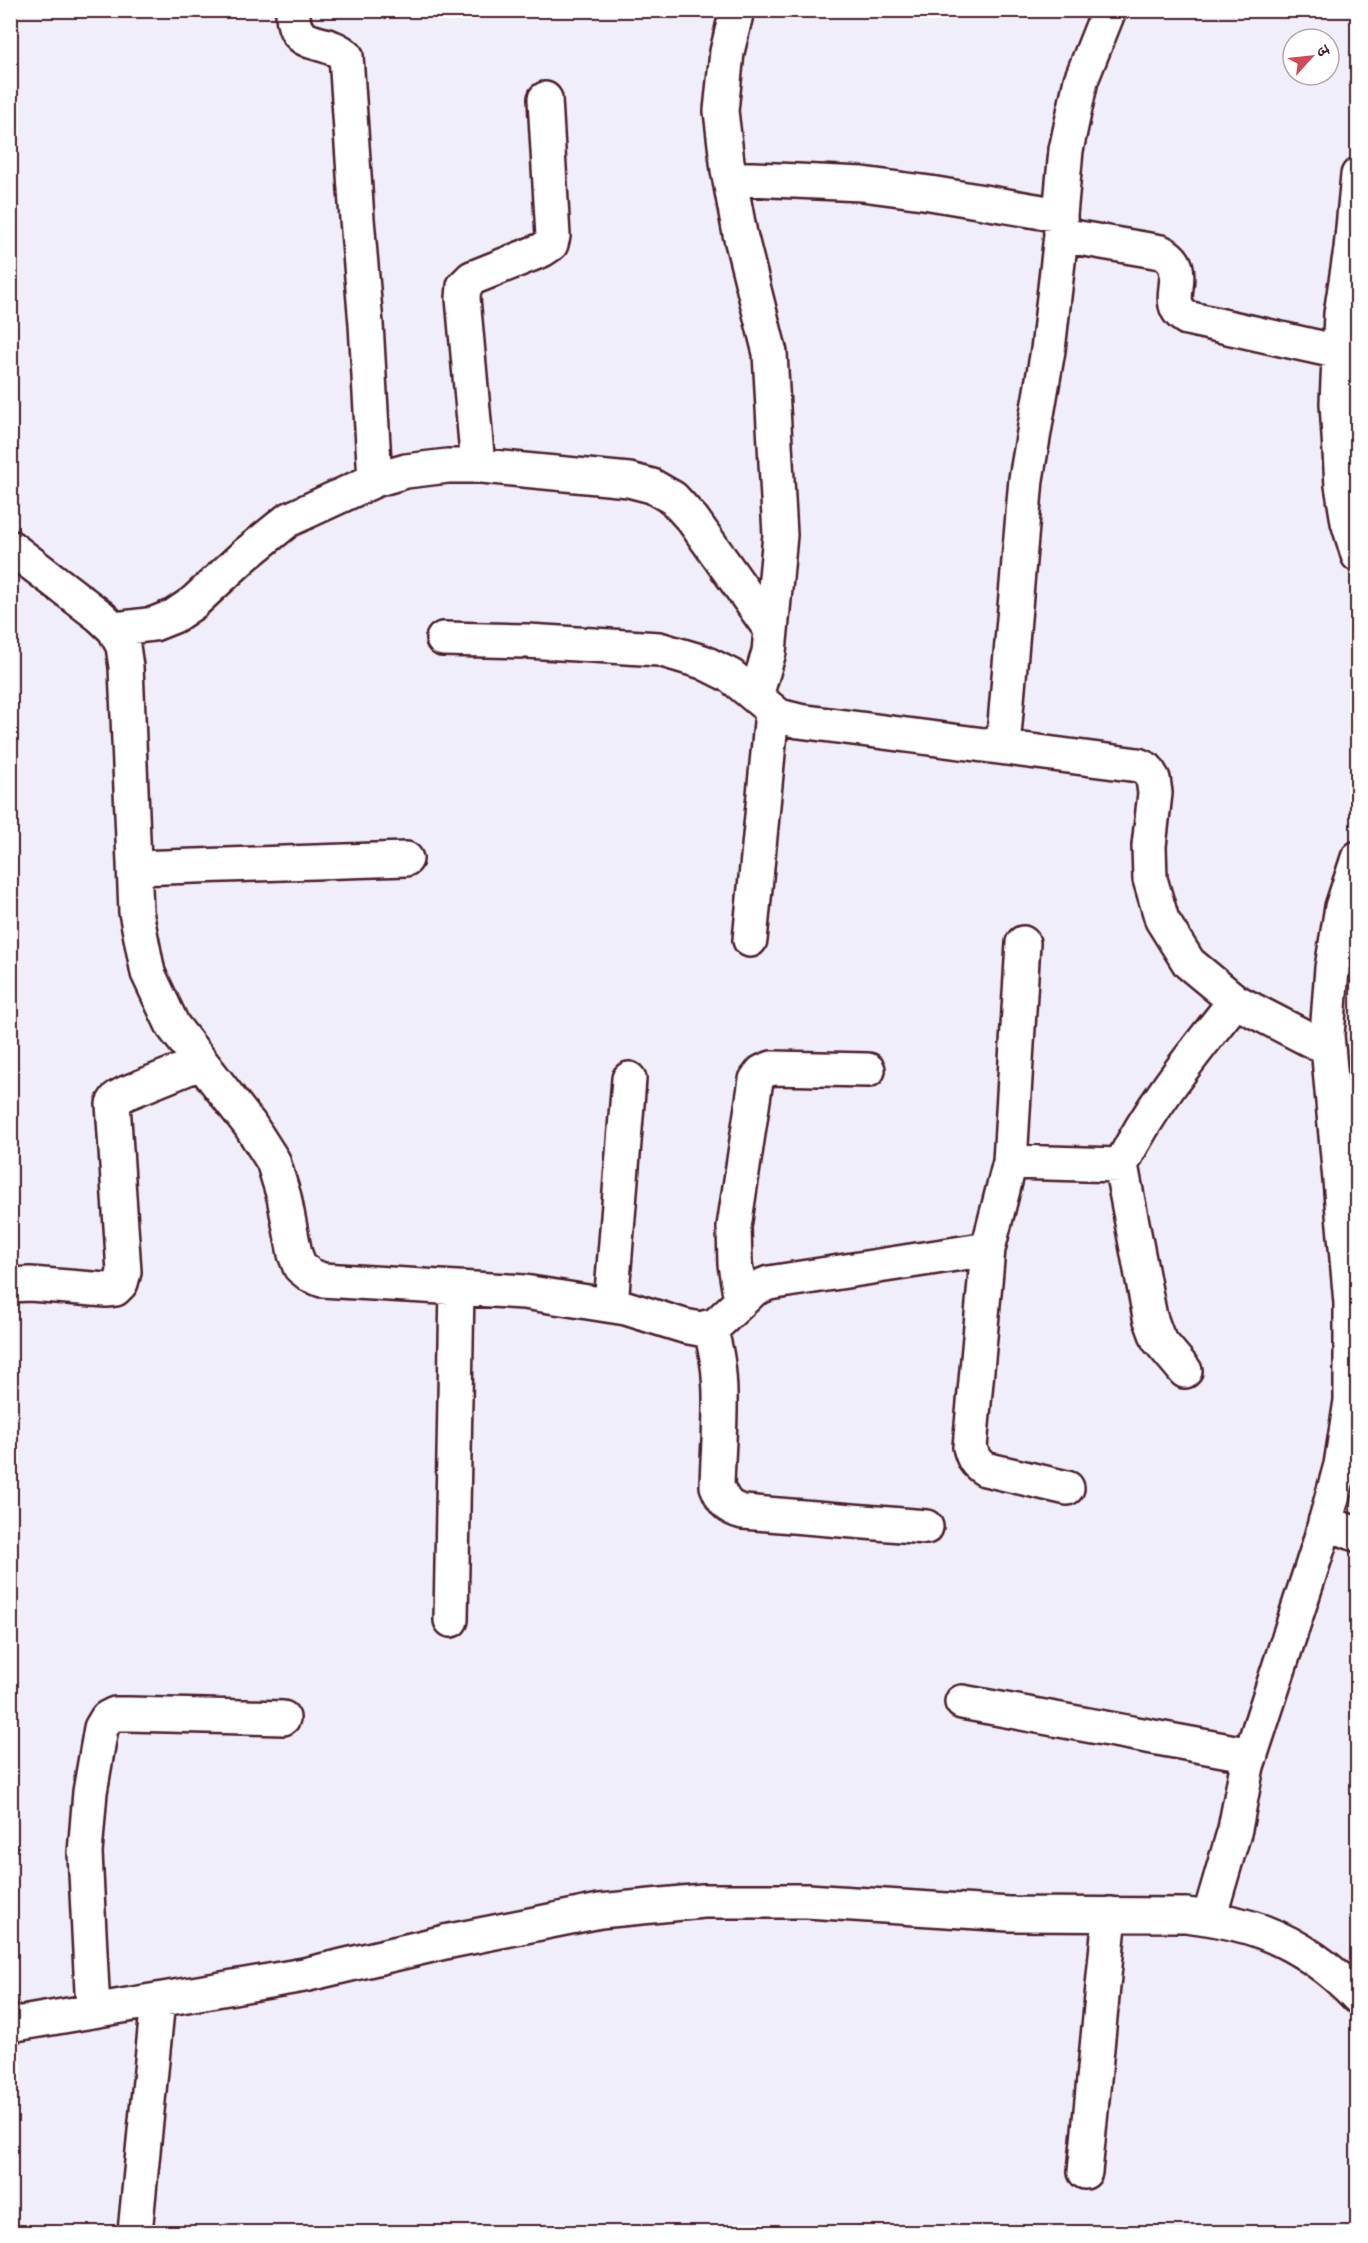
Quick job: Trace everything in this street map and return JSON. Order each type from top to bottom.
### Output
[{"type":"street","points":[[293,10],[294,28],[299,36],[308,41],[331,46],[346,56],[375,480]]},
{"type":"street","points":[[737,10],[727,52],[721,111],[740,234],[770,353],[780,535],[764,704],[750,940]]},
{"type":"street","points":[[1003,747],[1026,479],[1048,350],[1066,150],[1081,80],[1109,10]]},
{"type":"street","points":[[478,466],[464,286],[472,278],[542,250],[551,244],[553,236],[545,99]]},
{"type":"street","points":[[1358,175],[1351,249],[1341,314],[1349,465],[1348,522],[1358,555]]},
{"type":"street","points":[[730,178],[862,184],[930,193],[1161,252],[1170,256],[1175,263],[1176,308],[1180,314],[1344,369]]},
{"type":"street","points":[[114,629],[154,624],[174,616],[193,603],[245,555],[288,520],[375,480],[406,471],[448,466],[478,466],[629,480],[652,486],[673,498],[693,520],[771,630]]},
{"type":"street","points":[[10,547],[100,616],[114,629],[123,646],[126,667],[136,912],[148,972],[173,1026],[250,1125],[273,1161],[284,1197],[295,1254],[300,1267],[310,1275],[322,1280],[524,1292],[626,1308],[700,1329],[716,1325],[754,1289],[769,1282],[988,1249]]},
{"type":"street","points":[[444,639],[527,641],[659,649],[703,662],[731,676],[778,716],[799,721],[1138,765],[1147,769],[1153,779],[1155,794],[1149,846],[1150,879],[1162,920],[1189,963],[1235,1001],[1328,1049]]},
{"type":"street","points":[[1209,1918],[1226,1864],[1251,1755],[1341,1465],[1351,1401],[1351,1303],[1327,1035],[1344,980],[1341,907],[1358,858]]},
{"type":"street","points":[[135,868],[406,859]]},
{"type":"street","points":[[1023,943],[1010,1162],[988,1249],[970,1447],[972,1458],[985,1469],[1067,1488]]},
{"type":"street","points":[[1185,1371],[1158,1339],[1150,1317],[1121,1165],[1158,1100],[1235,1001]]},
{"type":"street","points":[[10,1285],[30,1284],[106,1290],[115,1289],[121,1282],[124,1272],[113,1104],[117,1098],[126,1093],[200,1063]]},
{"type":"street","points":[[741,1301],[735,1264],[734,1227],[756,1080],[762,1072],[772,1068],[868,1070]]},
{"type":"street","points":[[611,1305],[629,1079]]},
{"type":"street","points":[[1010,1162],[1121,1165]]},
{"type":"street","points":[[451,1620],[457,1288]]},
{"type":"street","points":[[709,1327],[713,1338],[719,1381],[717,1486],[723,1500],[731,1509],[743,1512],[926,1527]]},
{"type":"street","points":[[1325,1522],[1358,1535]]},
{"type":"street","points":[[962,1702],[1251,1755]]},
{"type":"street","points":[[93,2011],[85,1853],[90,1792],[101,1728],[107,1718],[115,1714],[283,1718]]},
{"type":"street","points":[[10,2025],[304,1975],[445,1942],[600,1911],[703,1901],[807,1901],[1010,1914],[1186,1915],[1209,1918],[1263,1932],[1314,1959],[1358,1997]]},
{"type":"street","points":[[1085,2172],[1110,1914]]},
{"type":"street","points":[[135,2232],[158,2000]]}]
